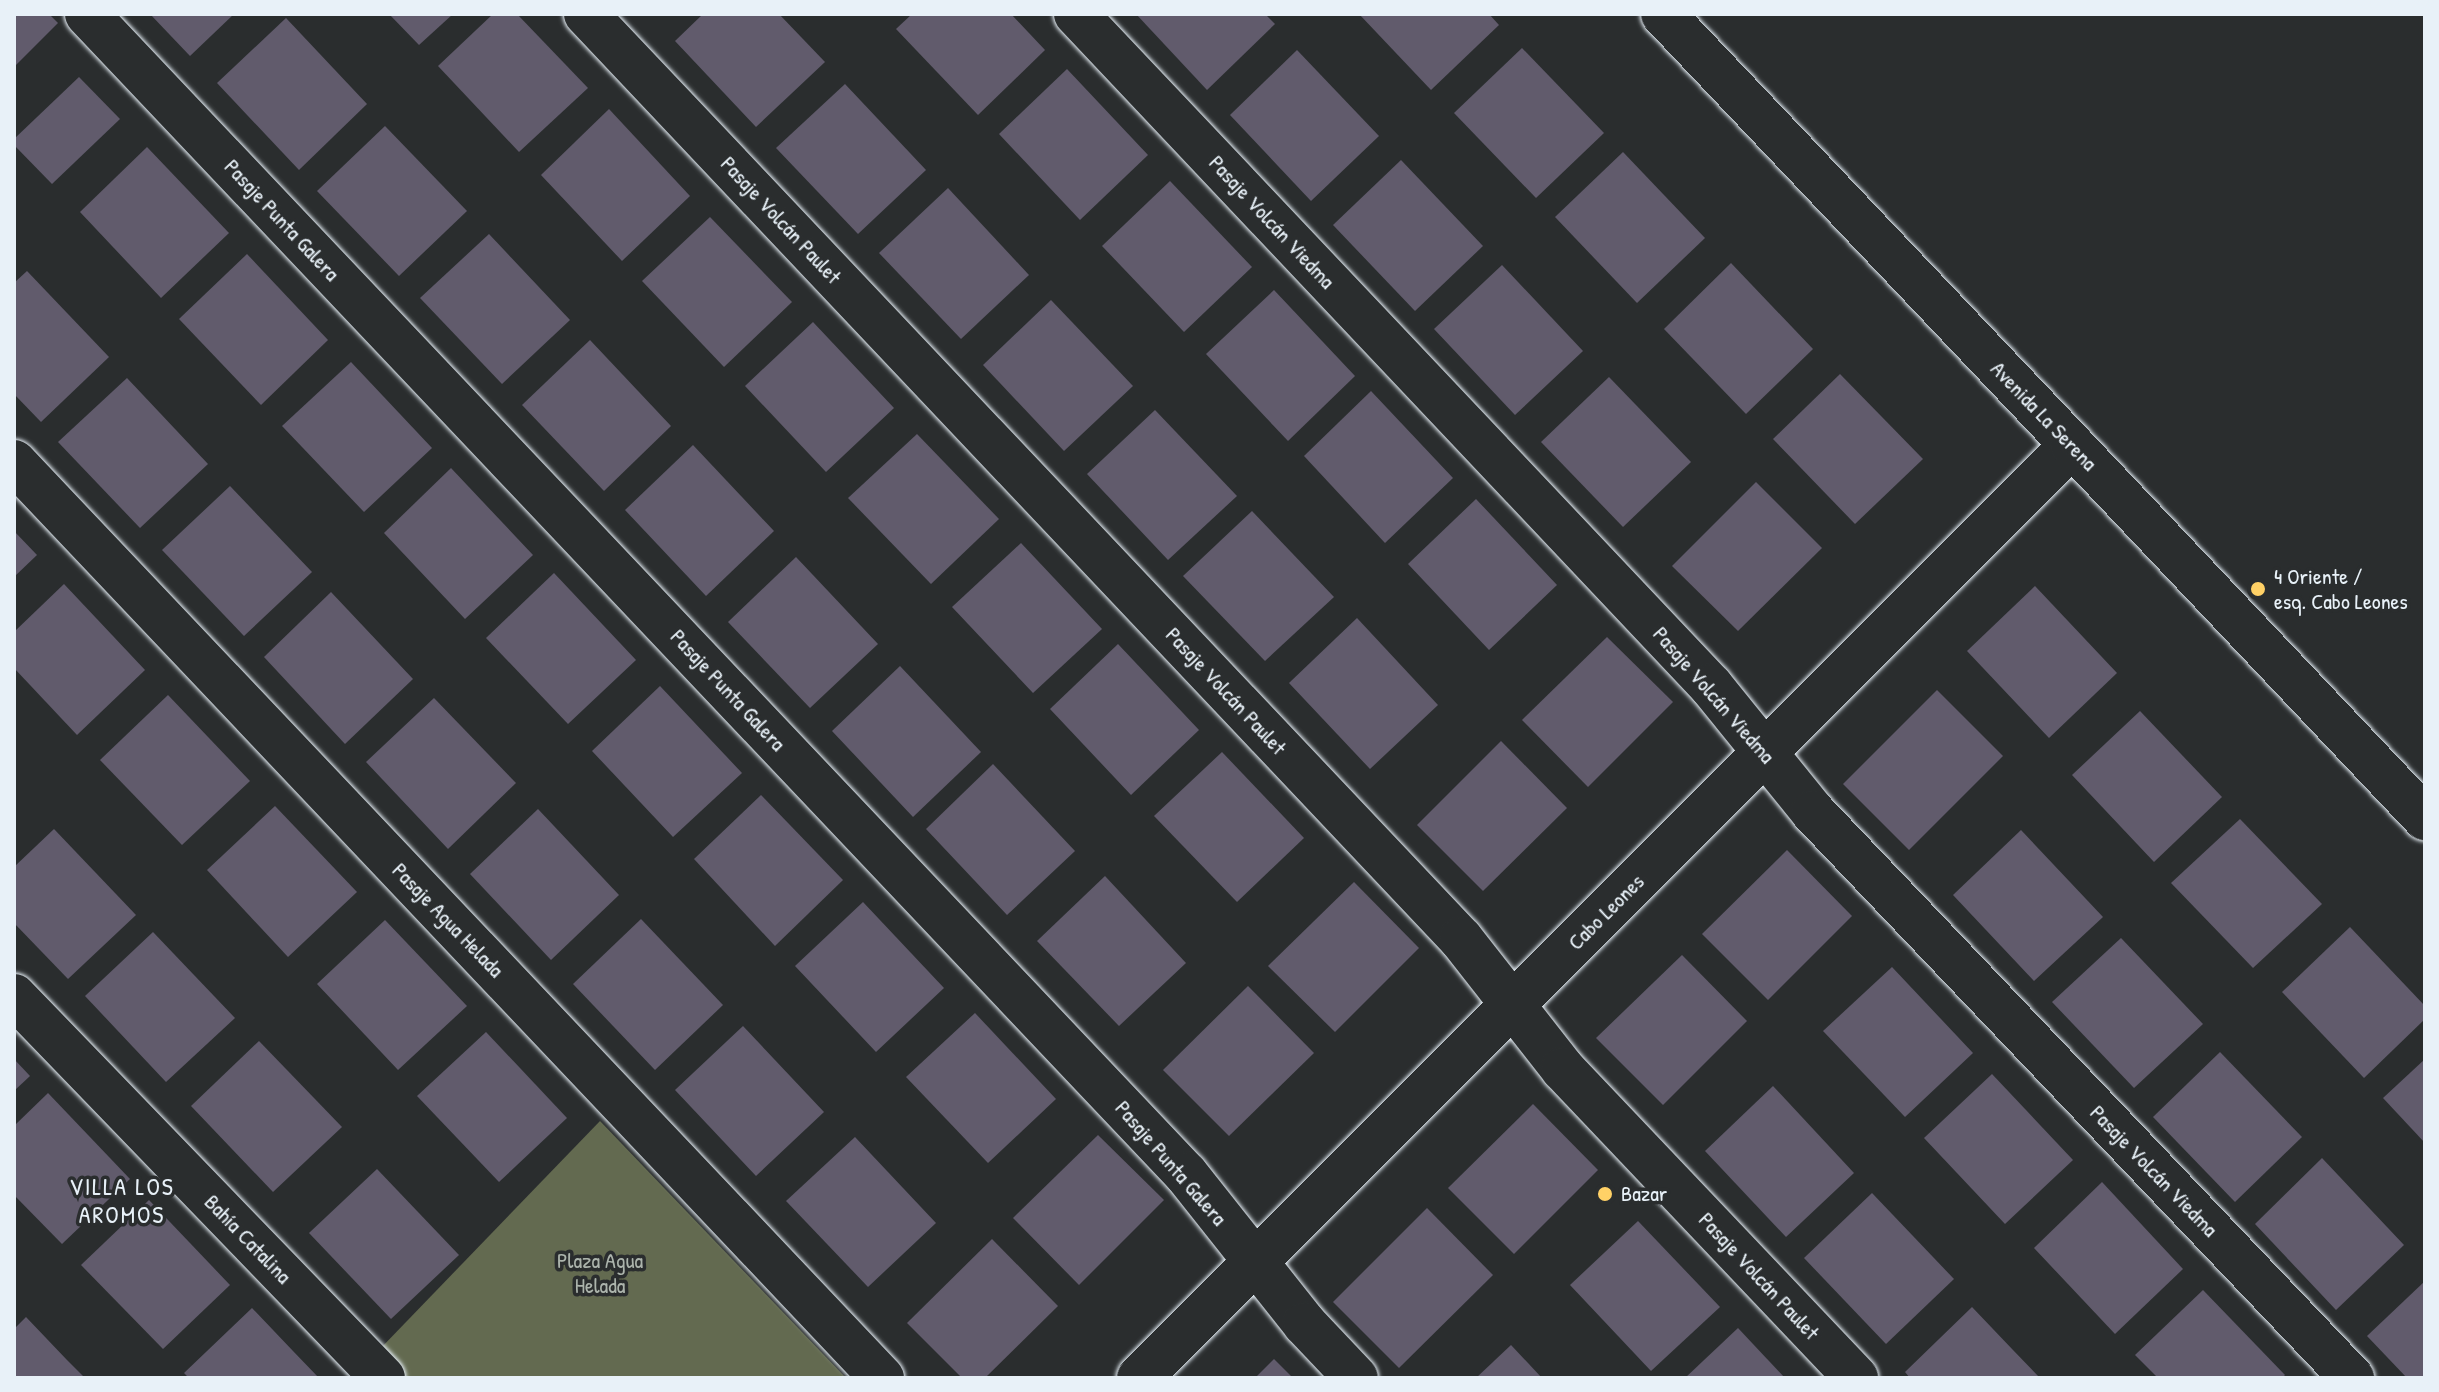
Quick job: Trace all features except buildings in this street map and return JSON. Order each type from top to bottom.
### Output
[{"type":"street","name":"Pasaje Punta Galera","points":[[87,14],[1186,1174],[1256,1262],[1356,1378]]},
{"type":"street","name":"Pasaje Volcán Paulet","points":[[586,14],[1461,939],[1563,1069],[1856,1378]]},
{"type":"street","name":"Pasaje Volcán Viedma","points":[[1076,14],[1705,679],[1821,821],[2352,1378]]},
{"type":"street","name":"Avenida La Serena","points":[[1663,14],[2425,818]]},
{"type":"street","name":"Cabo Leones","points":[[1139,1378],[2072,445]]},
{"type":"street","name":"Pasaje Agua Helada","points":[[14,462],[882,1378]]},
{"type":"street","name":"Bahía Catalina","points":[[14,996],[383,1378]]},
{"type":"green space","name":"Plaza Agua Helada","points":[[600,1121],[846,1378],[406,1378],[379,1350]]},
{"type":"place","name":"4 Oriente / esq. Cabo Leones","points":[[2258,589]]},
{"type":"place","name":"Bazar","points":[[1605,1194]]},
{"type":"district","name":"VILLA LOS AROMOS","points":[[122,1201]]}]
